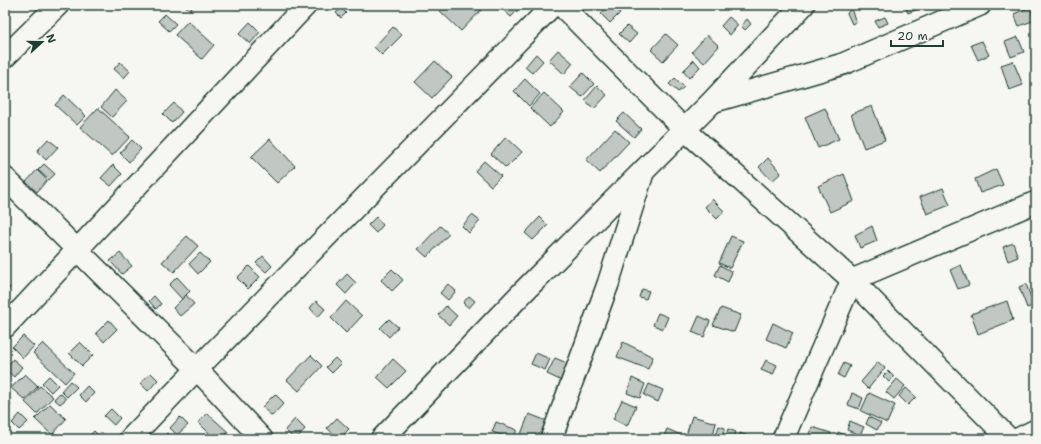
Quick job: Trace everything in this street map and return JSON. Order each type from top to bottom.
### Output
[{"type":"main road","points":[[382,439],[524,291],[712,102],[804,5]]},
{"type":"street","points":[[5,57],[58,5]]},
{"type":"street","points":[[5,326],[306,5]]},
{"type":"street","points":[[130,439],[554,5]]},
{"type":"street","points":[[561,5],[684,129],[852,280],[1009,439]]},
{"type":"street","points":[[712,102],[843,64],[980,5]]},
{"type":"street","points":[[551,439],[608,284],[644,170]]},
{"type":"street","points":[[5,178],[197,369],[262,439]]},
{"type":"street","points":[[784,439],[852,280],[1036,202]]},
{"type":"street","points":[[1018,439],[1036,430]]},
{"type":"building","points":[[184,5],[195,5],[190,10]]},
{"type":"building","points":[[443,5],[481,5],[484,7],[461,31],[439,10]]},
{"type":"building","points":[[498,5],[513,5],[518,10],[511,17]]},
{"type":"building","points":[[609,5],[612,5],[620,13],[610,23],[601,14]]},
{"type":"building","points":[[917,5],[918,9],[908,13],[905,6]]},
{"type":"building","points":[[1030,7],[1035,20],[1019,26],[1014,14]]},
{"type":"building","points":[[341,8],[346,13],[341,18],[336,13]]},
{"type":"building","points":[[851,9],[856,22],[852,24],[847,13]]},
{"type":"building","points":[[165,14],[176,24],[169,31],[158,21]]},
{"type":"building","points":[[729,17],[738,25],[730,35],[721,26]]},
{"type":"building","points":[[885,17],[888,23],[878,27],[875,21]]},
{"type":"building","points":[[747,19],[751,24],[745,30],[741,26]]},
{"type":"building","points":[[188,21],[214,45],[202,59],[175,35]]},
{"type":"building","points":[[250,22],[260,32],[250,44],[239,34]]},
{"type":"building","points":[[627,26],[637,34],[629,43],[619,34]]},
{"type":"building","points":[[393,27],[402,35],[382,55],[374,47]]},
{"type":"building","points":[[666,34],[678,45],[663,61],[651,50]]},
{"type":"building","points":[[707,35],[719,46],[704,63],[692,52]]},
{"type":"building","points":[[1018,37],[1024,52],[1011,57],[1005,42]]},
{"type":"building","points":[[982,41],[989,55],[978,60],[971,45]]},
{"type":"building","points":[[558,50],[573,63],[564,74],[549,60]]},
{"type":"building","points":[[536,54],[543,61],[532,73],[525,67]]},
{"type":"building","points":[[694,60],[700,67],[689,78],[683,71]]},
{"type":"building","points":[[435,61],[452,77],[432,98],[415,82]]},
{"type":"building","points":[[1013,61],[1023,85],[1009,90],[1001,65]]},
{"type":"building","points":[[120,62],[130,71],[124,78],[114,69]]},
{"type":"building","points":[[583,73],[594,84],[582,97],[570,87]]},
{"type":"building","points":[[675,78],[684,87],[678,92],[669,84]]},
{"type":"building","points":[[525,79],[540,94],[529,106],[514,91]]},
{"type":"building","points":[[597,86],[607,95],[594,109],[585,100]]},
{"type":"building","points":[[115,90],[127,101],[112,117],[101,107]]},
{"type":"building","points":[[544,93],[564,112],[550,127],[530,108]]},
{"type":"building","points":[[64,95],[86,116],[77,125],[55,105]]},
{"type":"building","points":[[174,103],[182,112],[172,123],[163,114]]},
{"type":"building","points":[[872,106],[885,140],[864,148],[851,114]]},
{"type":"building","points":[[98,108],[130,137],[112,156],[80,127]]},
{"type":"building","points":[[825,108],[839,139],[818,148],[805,117]]},
{"type":"building","points":[[624,113],[641,129],[634,137],[616,121]]},
{"type":"building","points":[[615,129],[629,142],[600,173],[586,160]]},
{"type":"building","points":[[506,137],[522,152],[506,168],[491,154]]},
{"type":"building","points":[[48,139],[58,147],[46,160],[37,151]]},
{"type":"building","points":[[270,139],[295,166],[277,183],[251,157]]},
{"type":"building","points":[[132,140],[141,149],[129,162],[120,153]]},
{"type":"building","points":[[768,158],[781,173],[772,181],[759,167]]},
{"type":"building","points":[[484,161],[501,176],[491,186],[475,171]]},
{"type":"building","points":[[44,164],[55,174],[49,180],[38,170]]},
{"type":"building","points":[[113,165],[122,174],[111,186],[101,178]]},
{"type":"building","points":[[996,169],[1003,185],[980,193],[975,179]]},
{"type":"building","points":[[37,170],[47,180],[37,192],[26,182]]},
{"type":"building","points":[[844,174],[854,201],[830,212],[818,186]]},
{"type":"building","points":[[943,188],[950,205],[927,214],[920,197]]},
{"type":"building","points":[[712,199],[724,211],[717,219],[705,207]]},
{"type":"building","points":[[472,215],[480,221],[469,233],[462,226]]},
{"type":"building","points":[[376,217],[383,225],[376,233],[368,225]]},
{"type":"building","points":[[540,217],[548,225],[533,240],[525,233]]},
{"type":"building","points":[[440,226],[449,234],[427,257],[418,249]]},
{"type":"building","points":[[872,226],[877,241],[860,248],[855,235]]},
{"type":"building","points":[[187,236],[198,246],[174,272],[162,262]]},
{"type":"building","points":[[731,236],[743,241],[730,268],[719,263]]},
{"type":"building","points":[[1013,243],[1018,257],[1008,261],[1003,247]]},
{"type":"building","points":[[120,253],[132,266],[122,274],[110,261]]},
{"type":"building","points":[[200,253],[210,262],[198,274],[189,264]]},
{"type":"building","points":[[263,256],[272,266],[266,272],[256,263]]},
{"type":"building","points":[[720,265],[732,272],[728,282],[715,275]]},
{"type":"building","points":[[961,265],[969,285],[958,289],[950,270]]},
{"type":"building","points":[[249,266],[260,277],[248,289],[237,278]]},
{"type":"building","points":[[392,269],[403,280],[392,291],[381,280]]},
{"type":"building","points":[[347,274],[356,283],[346,294],[337,285]]},
{"type":"building","points":[[177,277],[190,291],[182,299],[169,285]]},
{"type":"building","points":[[5,282],[10,288],[5,293]]},
{"type":"building","points":[[448,284],[456,291],[448,300],[440,293]]},
{"type":"building","points":[[1026,284],[1034,305],[1027,308],[1019,287]]},
{"type":"building","points":[[642,289],[649,291],[646,299],[639,297]]},
{"type":"building","points":[[186,295],[194,304],[180,316],[173,308]]},
{"type":"building","points":[[154,296],[161,304],[156,309],[149,301]]},
{"type":"building","points":[[469,296],[475,301],[469,308],[463,303]]},
{"type":"building","points":[[316,301],[325,309],[318,317],[310,308]]},
{"type":"building","points":[[346,301],[362,316],[346,333],[331,318]]},
{"type":"building","points":[[1007,301],[1013,320],[978,334],[971,314]]},
{"type":"building","points":[[446,306],[457,316],[449,325],[438,315]]},
{"type":"building","points":[[721,308],[741,315],[734,332],[713,325]]},
{"type":"building","points":[[658,313],[668,317],[663,329],[653,325]]},
{"type":"building","points":[[699,316],[710,321],[704,337],[692,332]]},
{"type":"building","points":[[389,319],[398,327],[389,337],[380,328]]},
{"type":"building","points":[[109,320],[117,329],[104,342],[96,333]]},
{"type":"building","points":[[773,323],[793,333],[786,348],[766,339]]},
{"type":"building","points":[[23,336],[34,346],[23,358],[12,347]]},
{"type":"building","points":[[80,342],[93,355],[82,366],[69,353]]},
{"type":"building","points":[[623,342],[653,357],[648,369],[617,357]]},
{"type":"building","points":[[43,343],[74,373],[65,383],[33,353]]},
{"type":"building","points":[[536,353],[550,359],[545,370],[531,364]]},
{"type":"building","points":[[311,355],[322,366],[299,391],[287,380]]},
{"type":"building","points":[[335,358],[341,364],[332,373],[326,367]]},
{"type":"building","points":[[555,358],[569,364],[562,381],[547,374]]},
{"type":"building","points":[[13,359],[22,367],[14,377],[5,369]]},
{"type":"building","points":[[393,359],[406,371],[389,388],[377,377]]},
{"type":"building","points":[[766,360],[777,365],[773,375],[761,370]]},
{"type":"building","points":[[878,362],[885,368],[868,389],[861,382]]},
{"type":"building","points":[[844,363],[850,366],[844,378],[838,375]]},
{"type":"building","points":[[888,371],[894,377],[889,382],[883,376]]},
{"type":"building","points":[[151,373],[158,380],[148,391],[140,383]]},
{"type":"building","points":[[25,374],[38,386],[25,400],[11,388]]},
{"type":"building","points":[[49,376],[58,385],[51,392],[42,383]]},
{"type":"building","points":[[632,378],[645,384],[640,398],[627,393]]},
{"type":"building","points":[[897,379],[905,386],[894,399],[886,392]]},
{"type":"building","points":[[70,381],[77,387],[67,397],[61,391]]},
{"type":"building","points":[[649,384],[663,390],[658,402],[644,395]]},
{"type":"building","points":[[40,386],[53,397],[37,414],[25,402]]},
{"type":"building","points":[[87,386],[94,393],[86,402],[79,395]]},
{"type":"building","points":[[906,388],[916,397],[908,405],[899,396]]},
{"type":"building","points":[[60,393],[66,399],[60,404],[54,399]]},
{"type":"building","points":[[852,393],[863,398],[859,409],[848,405]]},
{"type":"building","points":[[869,393],[895,405],[887,423],[861,411]]},
{"type":"building","points":[[275,394],[284,403],[272,416],[262,407]]},
{"type":"building","points":[[5,400],[11,405],[5,411]]},
{"type":"building","points":[[622,400],[636,406],[627,426],[613,419]]},
{"type":"building","points":[[50,404],[66,419],[52,435],[35,419]]},
{"type":"building","points":[[111,409],[120,418],[114,425],[104,416]]},
{"type":"building","points":[[207,413],[228,432],[221,439],[215,439],[198,422]]},
{"type":"building","points":[[20,414],[28,422],[19,430],[12,423]]},
{"type":"building","points":[[529,414],[547,421],[539,439],[519,439]]},
{"type":"building","points":[[692,416],[716,423],[712,439],[685,439]]},
{"type":"building","points":[[180,417],[188,425],[177,435],[170,428]]},
{"type":"building","points":[[869,417],[881,423],[877,430],[866,424]]},
{"type":"building","points":[[337,418],[349,429],[339,439],[327,428]]},
{"type":"building","points":[[295,419],[305,429],[296,439],[294,439],[285,430]]},
{"type":"building","points":[[850,421],[864,427],[860,435],[847,430]]},
{"type":"building","points":[[496,422],[517,430],[513,439],[492,432]]},
{"type":"building","points":[[719,426],[725,428],[722,437],[716,435]]},
{"type":"building","points":[[812,427],[831,433],[829,439],[809,439]]},
{"type":"building","points":[[667,429],[681,435],[680,439],[663,439]]},
{"type":"building","points":[[728,429],[736,432],[734,439],[725,439]]},
{"type":"building","points":[[94,431],[101,438],[100,439],[86,439]]},
{"type":"building","points":[[838,432],[848,436],[847,439],[835,439]]},
{"type":"building","points":[[167,433],[173,439],[161,439]]},
{"type":"building","points":[[740,433],[750,437],[750,439],[737,439]]}]
